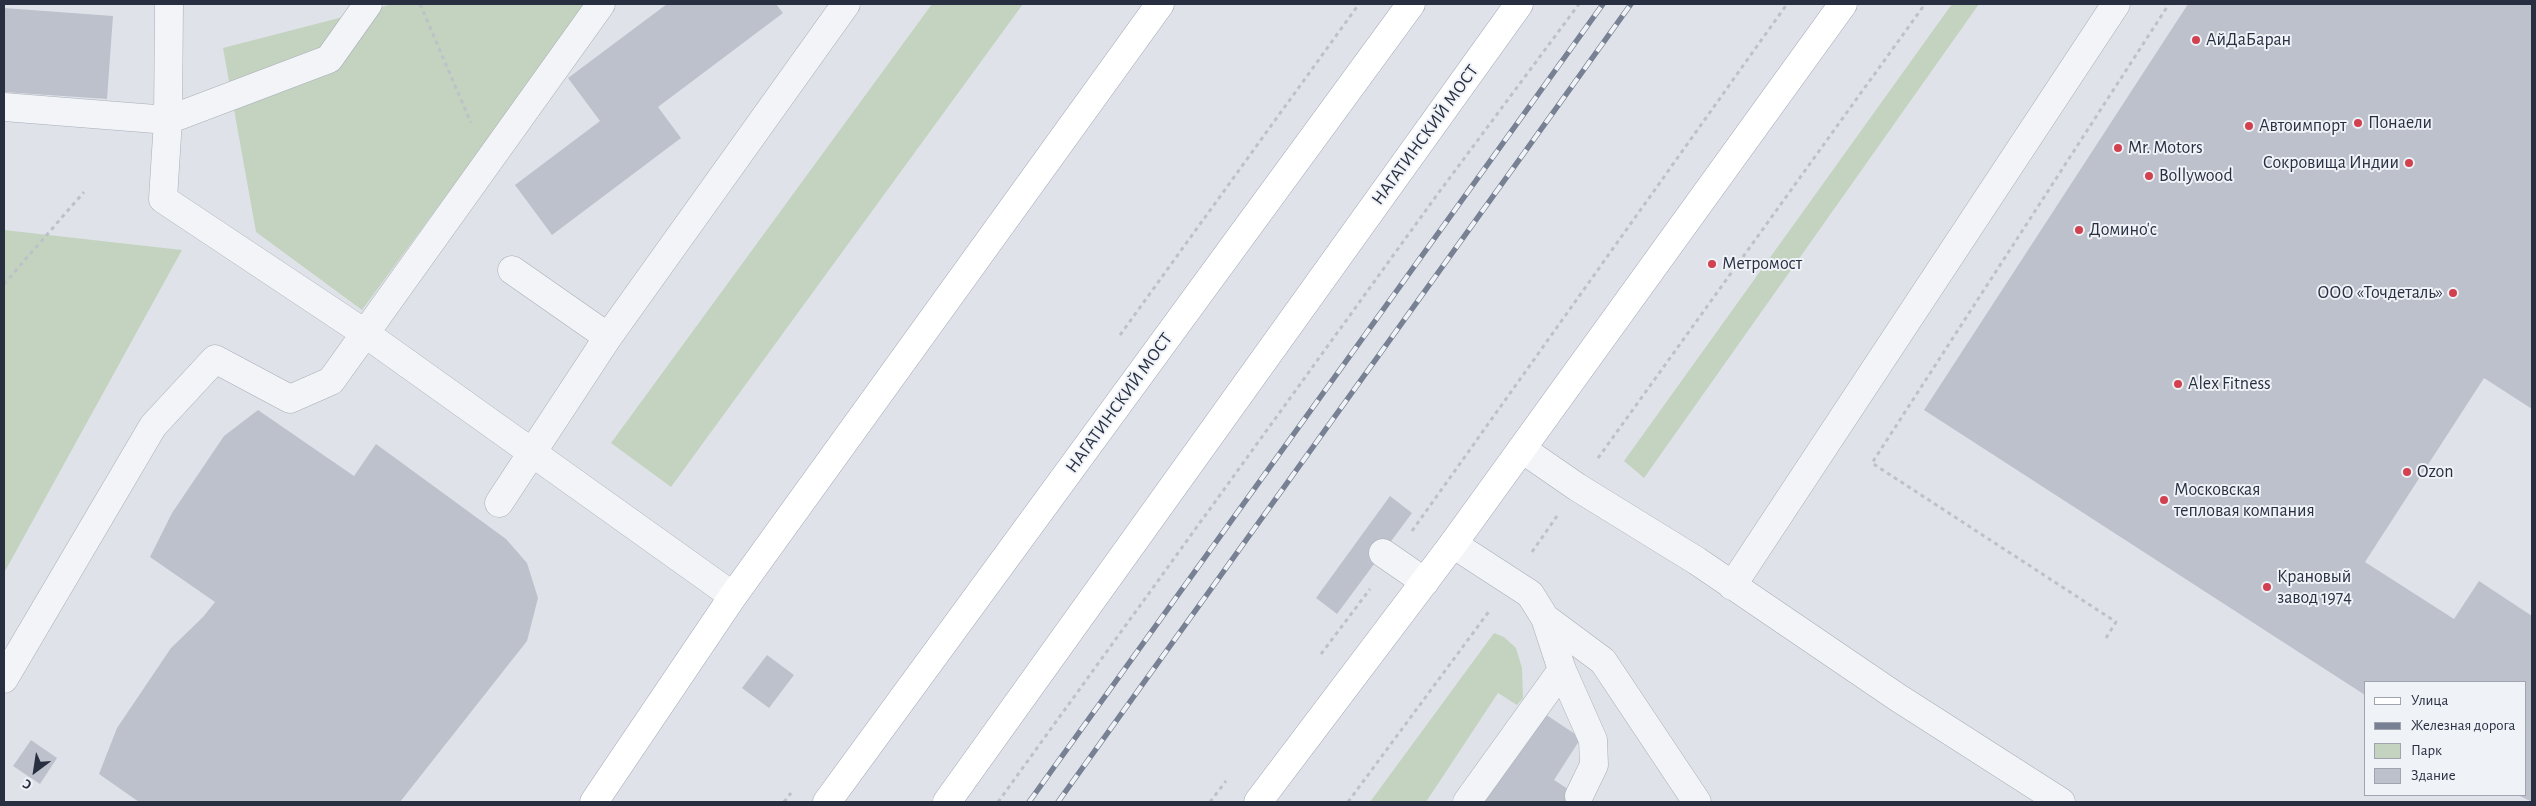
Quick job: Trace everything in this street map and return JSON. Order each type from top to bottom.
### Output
[{"type":"main road","points":[[594,802],[733,596],[1160,4]]},
{"type":"main road","name":"НАГАТИНСКИЙ МОСТ","points":[[827,802],[1411,4]]},
{"type":"main road","name":"НАГАТИНСКИЙ МОСТ","points":[[946,802],[1519,4]]},
{"type":"main road","points":[[1258,802],[1453,544],[1843,4]]},
{"type":"lane","points":[[169,4],[168,120],[162,199],[366,334],[733,596]]},
{"type":"lane","points":[[4,107],[168,120],[329,59],[368,4]]},
{"type":"lane","points":[[4,679],[153,426],[215,358],[290,399],[331,381],[602,4]]},
{"type":"lane","points":[[499,503],[608,337],[846,4]]},
{"type":"lane","points":[[1732,586],[2116,4]]},
{"type":"lane","points":[[512,270],[608,337]]},
{"type":"lane","points":[[1522,449],[1577,487],[1732,586],[1897,697],[2062,802]]},
{"type":"lane","points":[[1453,544],[1530,594],[1545,618],[1562,670],[1593,740],[1594,765],[1579,796]]},
{"type":"lane","points":[[1387,557],[1425,582]]},
{"type":"lane","points":[[1545,618],[1603,661],[1697,802]]},
{"type":"lane","points":[[1467,802],[1562,670]]},
{"type":"path","points":[[420,4],[488,162]]},
{"type":"path","points":[[998,802],[1434,199],[1579,4]]},
{"type":"path","points":[[1316,662],[1387,557],[1787,4]]},
{"type":"path","points":[[1348,802],[1512,581],[1577,487],[1925,4]]},
{"type":"path","points":[[2106,638],[2116,622],[1872,463],[2169,4]]},
{"type":"path","points":[[4,284],[84,192]]},
{"type":"path","points":[[1210,802],[1228,779]]},
{"type":"green space","points":[[393,4],[587,4],[362,310],[256,232],[223,48]]},
{"type":"green space","points":[[932,4],[1023,4],[671,487],[611,443]]},
{"type":"green space","points":[[1952,4],[1979,4],[1644,478],[1624,461]]},
{"type":"green space","points":[[4,230],[182,250],[4,573]]},
{"type":"green space","points":[[1494,633],[1504,637],[1516,648],[1522,668],[1523,698],[1517,705],[1498,693],[1426,802],[1370,802]]},
{"type":"building","points":[[667,4],[776,4],[783,13],[658,107],[681,138],[552,235],[515,185],[600,121],[568,78]]},
{"type":"building","points":[[2188,4],[2532,4],[2532,409],[2484,378],[2365,562],[2454,619],[2479,581],[2532,616],[2532,802],[2520,796],[2526,796],[2526,681],[2364,681],[2364,694],[1924,410]]},
{"type":"building","points":[[4,8],[113,16],[107,99],[4,92]]},
{"type":"building","points":[[258,410],[354,476],[376,444],[506,539],[527,563],[538,598],[527,641],[400,802],[139,802],[99,774],[117,728],[171,648],[203,617],[215,602],[150,557],[172,513],[224,436]]},
{"type":"building","points":[[1390,496],[1412,513],[1337,614],[1316,598]]},
{"type":"building","points":[[767,655],[794,675],[769,708],[742,688]]},
{"type":"building","points":[[1539,710],[1581,738],[1554,780],[1588,802],[1479,802]]},
{"type":"building","points":[[31,740],[57,758],[40,784],[13,766]]},
{"type":"railway","points":[[1029,802],[1603,4]]},
{"type":"railway","points":[[1058,802],[1631,4]]},
{"type":"place","name":"АйДаБаран","points":[[2196,40]]},
{"type":"place","name":"Понаели","points":[[2358,123]]},
{"type":"place","name":"Автоимпорт","points":[[2249,126]]},
{"type":"place","name":"Mr. Motors","points":[[2118,148]]},
{"type":"place","name":"Сокровища Индии","points":[[2409,163]]},
{"type":"place","name":"Bollywood","points":[[2149,176]]},
{"type":"place","name":"Домино'c","points":[[2079,230]]},
{"type":"place","name":"Метромост","points":[[1712,264]]},
{"type":"place","name":"ООО «Точдеталь»","points":[[2453,293]]},
{"type":"place","name":"Alex Fitness","points":[[2178,384]]},
{"type":"place","name":"Ozon","points":[[2407,472]]},
{"type":"place","name":"Московская тепловая компания","points":[[2164,500]]},
{"type":"place","name":"Крановый завод 1974","points":[[2267,587]]}]
